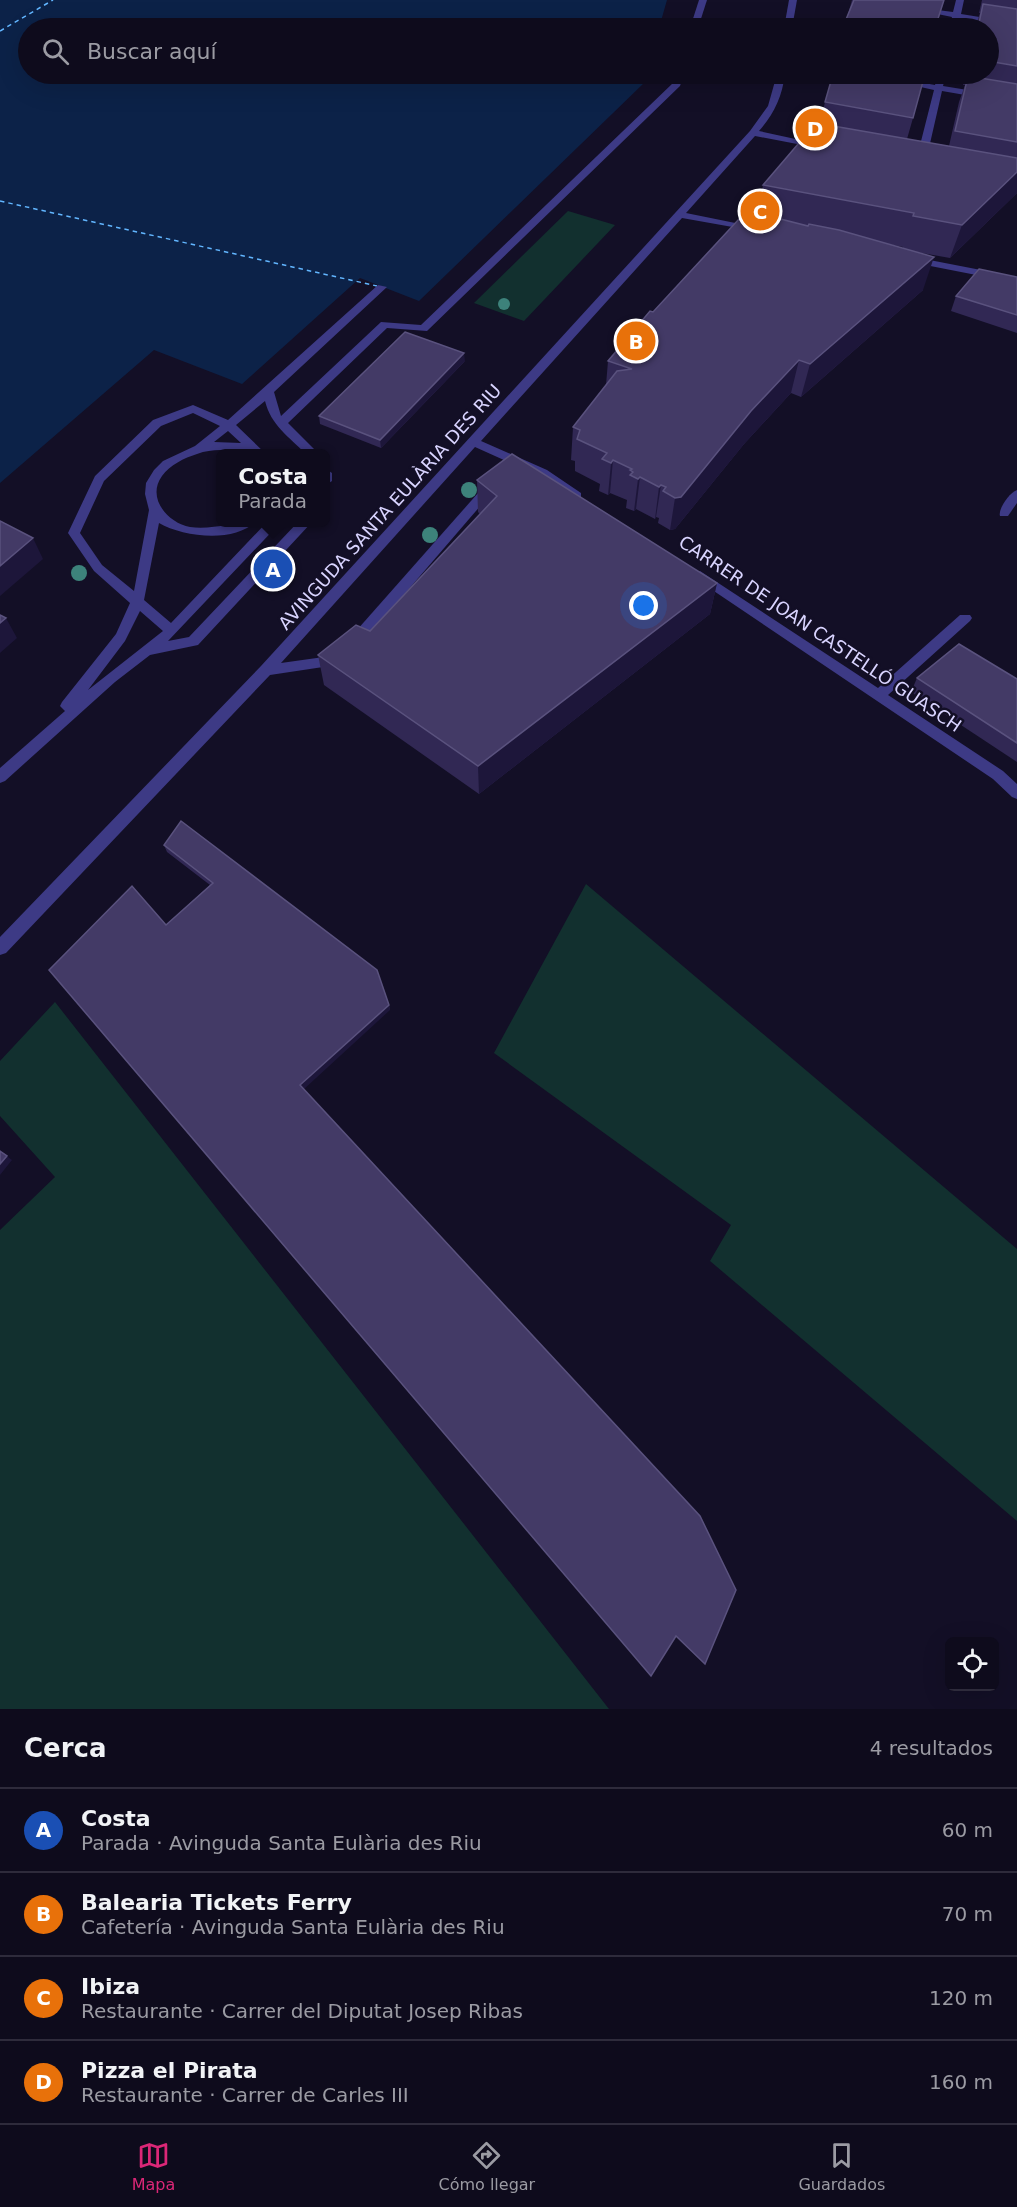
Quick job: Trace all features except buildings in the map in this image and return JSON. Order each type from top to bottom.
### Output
[{"type":"street","points":[[697,18],[703,0]]},
{"type":"street","points":[[790,18],[793,0]]},
{"type":"street","points":[[955,18],[960,0]]},
{"type":"street","points":[[912,9],[974,18]]},
{"type":"street","points":[[999,22],[1017,25]]},
{"type":"street","points":[[281,423],[385,324],[423,329],[677,84]]},
{"type":"street","name":"AVINGUDA SANTA EULÀRIA DES RIU","points":[[0,948],[266,670],[753,134],[770,114],[779,96],[780,84]]},
{"type":"street","points":[[914,84],[1017,101]]},
{"type":"street","points":[[921,164],[940,84]]},
{"type":"street","points":[[753,134],[829,147]]},
{"type":"street","points":[[909,162],[932,166]]},
{"type":"street","points":[[678,214],[767,232]]},
{"type":"street","points":[[898,257],[1017,280]]},
{"type":"street","points":[[200,448],[268,392],[382,287]]},
{"type":"street","points":[[268,392],[274,416],[309,449]]},
{"type":"street","points":[[172,631],[98,568],[74,533],[99,479],[157,423],[193,409],[229,425],[255,449]]},
{"type":"street","points":[[474,442],[506,467],[543,473],[591,504]]},
{"type":"street","points":[[48,732],[125,630],[138,601],[147,568],[155,511],[150,493],[157,474],[175,458],[200,448],[227,444],[246,449]]},
{"type":"street","points":[[266,670],[340,660],[506,467]]},
{"type":"street","points":[[1004,513],[1017,494]]},
{"type":"street","points":[[155,511],[168,523],[188,531],[211,533],[239,527]]},
{"type":"street","points":[[0,777],[110,678],[172,631],[270,527]]},
{"type":"street","points":[[145,651],[193,641],[301,527]]},
{"type":"street","name":"CARRER DE JOAN CASTELLÓ GUASCH","points":[[686,567],[998,775],[1017,793]]},
{"type":"street","points":[[879,695],[965,618]]},
{"type":"green space","points":[[568,211],[615,225],[524,321],[474,303]]},
{"type":"green space","points":[[586,884],[1017,1249],[1017,1521],[710,1261],[731,1225],[494,1053]]},
{"type":"green space","points":[[55,1002],[609,1709],[0,1709],[0,1230],[55,1177],[0,1116],[0,1061]]},
{"type":"water","points":[[0,0],[667,0],[662,18],[18,18],[18,84],[643,84],[419,301],[360,278],[242,384],[154,350],[0,483]]},
{"type":"ferry route","points":[[22,18],[53,0]]},
{"type":"ferry route","points":[[0,31],[18,20]]},
{"type":"ferry route","points":[[0,201],[377,286]]},
{"type":"place","name":"Pizza el Pirata","points":[[815,128]]},
{"type":"place","name":"Ibiza","points":[[760,211]]},
{"type":"place","name":"Balearia Tickets Ferry","points":[[636,341]]},
{"type":"place","name":"Costa","points":[[273,569]]}]
